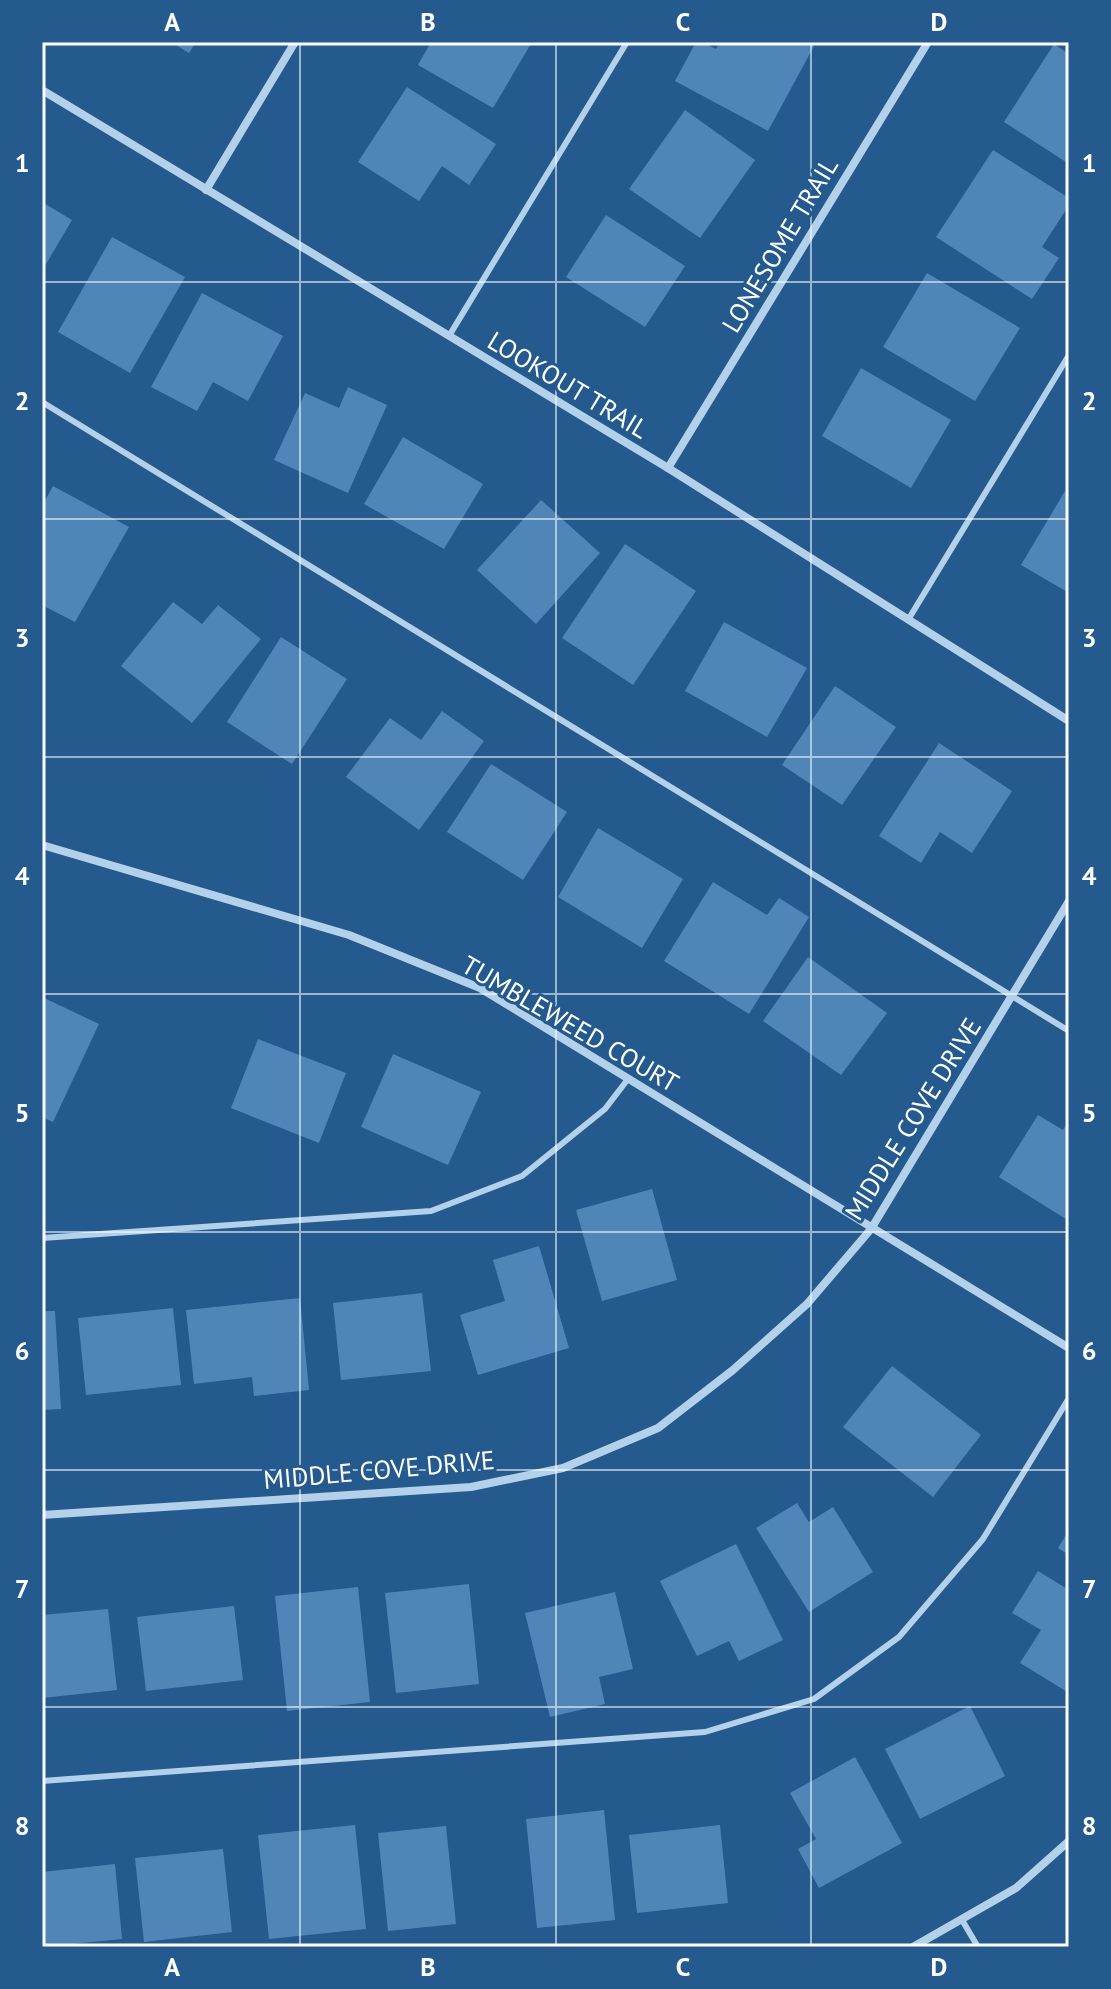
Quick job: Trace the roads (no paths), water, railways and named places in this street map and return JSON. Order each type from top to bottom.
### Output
[{"type":"street","points":[[206,190],[295,42]]},
{"type":"street","name":"LONESOME TRAIL","points":[[668,468],[928,42]]},
{"type":"street","name":"LOOKOUT TRAIL","points":[[42,90],[668,468],[1069,721]]},
{"type":"street","name":"TUMBLEWEED COURT","points":[[42,845],[349,935],[480,988],[1069,1348]]},
{"type":"street","name":"MIDDLE COVE DRIVE","points":[[42,1515],[471,1487],[563,1468],[658,1428],[721,1379],[807,1304],[871,1229],[1069,901]]},
{"type":"street","points":[[913,1947],[1016,1888],[1069,1841]]},
{"type":"lane","points":[[449,336],[627,42]]},
{"type":"lane","points":[[908,620],[1069,355]]},
{"type":"lane","points":[[42,402],[1069,1031]]},
{"type":"lane","points":[[42,1238],[431,1211],[522,1176],[605,1109],[628,1079]]},
{"type":"lane","points":[[42,1781],[705,1732],[814,1699],[899,1637],[983,1539],[1069,1398]]},
{"type":"lane","points":[[962,1920],[978,1947]]}]
